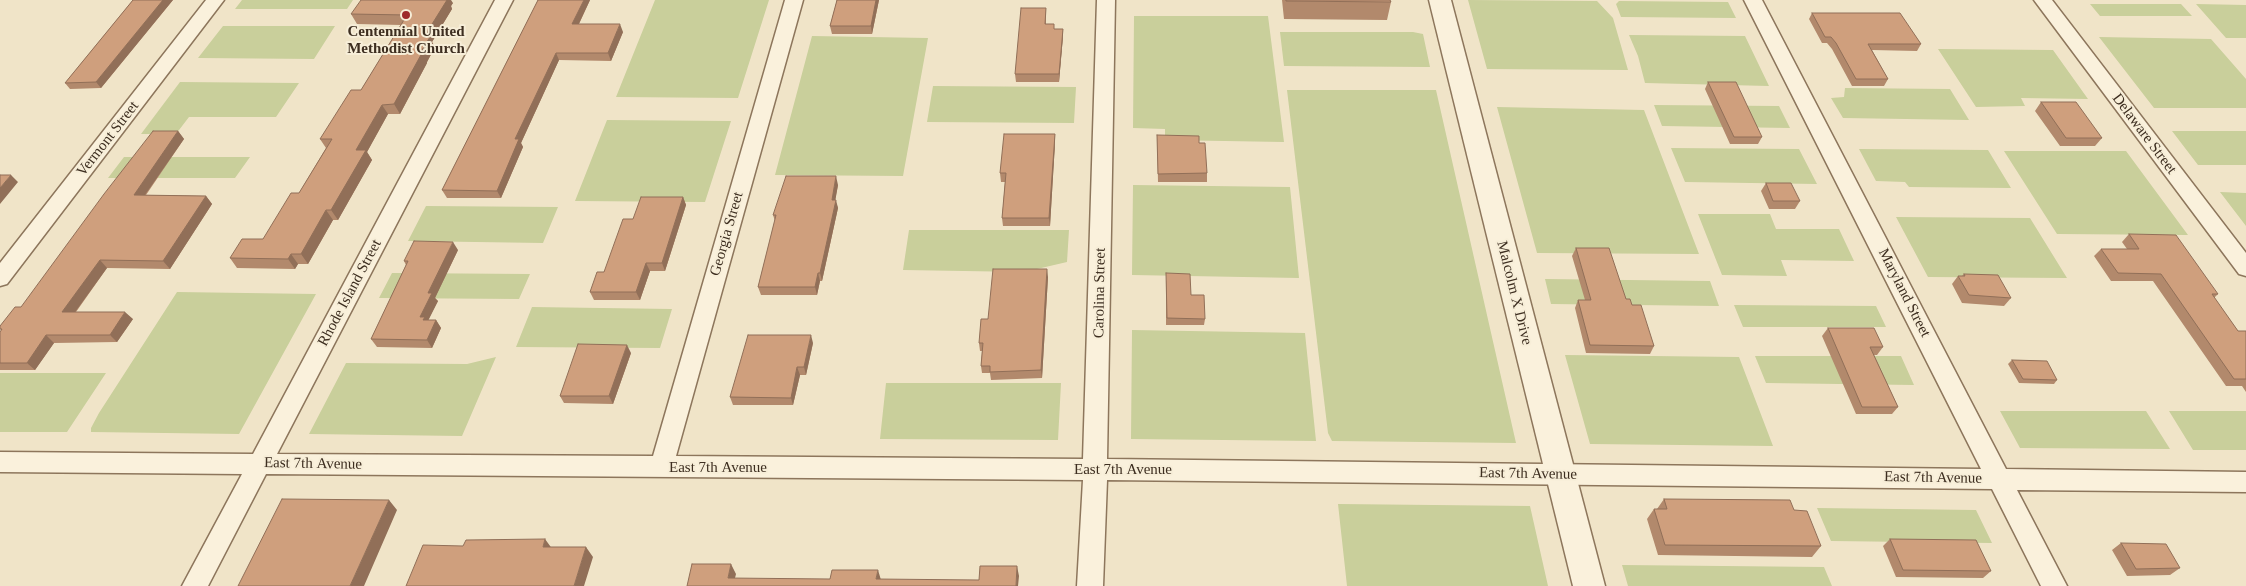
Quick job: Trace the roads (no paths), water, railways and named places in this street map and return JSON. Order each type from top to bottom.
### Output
[{"type":"street","name":"Vermont Street","points":[[0,278],[215,0]]},
{"type":"street","name":"Rhode Island Street","points":[[195,586],[504,0]]},
{"type":"street","name":"Georgia Street","points":[[661,468],[794,0]]},
{"type":"street","name":"Carolina Street","points":[[1090,586],[1095,470],[1106,0]]},
{"type":"street","name":"Malcolm X Drive","points":[[1440,0],[1589,586]]},
{"type":"street","name":"Maryland Street","points":[[1753,0],[2054,586]]},
{"type":"street","name":"Delaware Street","points":[[2043,0],[2246,268]]},
{"type":"street","name":"East 7th Avenue","points":[[0,462],[1560,474],[2246,482]]},
{"type":"place","name":"Centennial United Methodist Church","points":[[406,15]]}]
